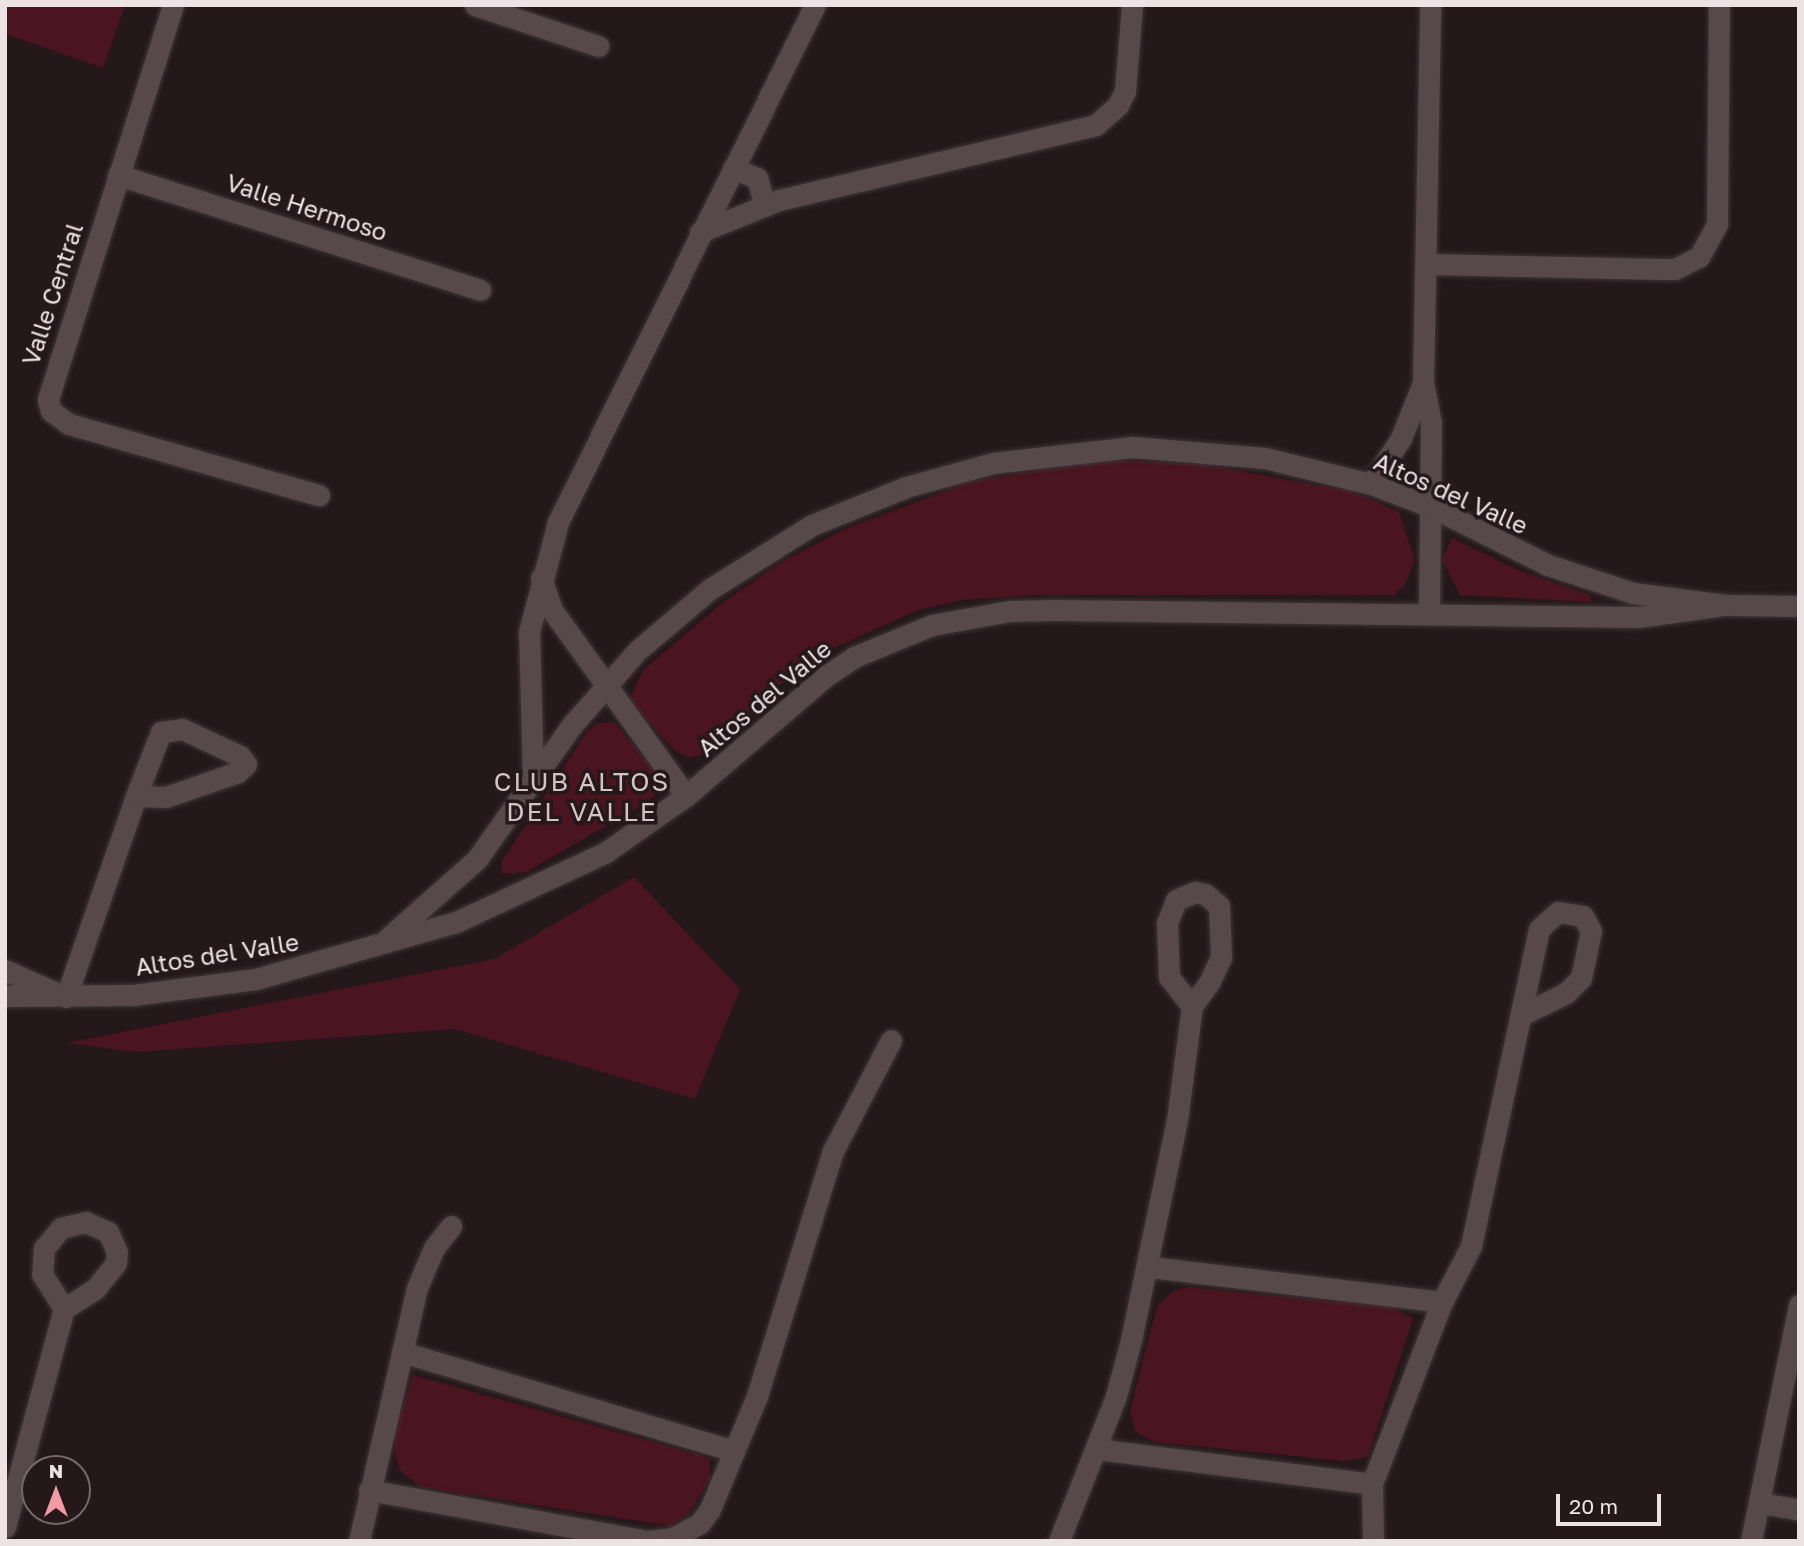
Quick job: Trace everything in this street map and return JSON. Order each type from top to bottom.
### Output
[{"type":"street","name":"Valle Central","points":[[173,5],[49,388],[51,411],[69,424],[318,495]]},
{"type":"street","points":[[475,5],[598,46]]},
{"type":"street","points":[[533,781],[528,652],[541,578],[558,522],[815,5]]},
{"type":"street","points":[[700,232],[765,206],[1096,125],[1118,105],[1125,91],[1132,5]]},
{"type":"street","points":[[1429,614],[1431,423],[1423,383],[1430,5]]},
{"type":"street","points":[[1427,264],[1675,269],[1699,257],[1717,224],[1719,5]]},
{"type":"street","points":[[733,168],[757,178],[765,206]]},
{"type":"street","name":"Valle Hermoso","points":[[118,175],[480,290]]},
{"type":"street","points":[[1371,484],[1401,438],[1423,383]]},
{"type":"street","name":"Altos del Valle","points":[[375,948],[425,909],[477,859],[572,724],[638,650],[735,570],[812,524],[956,472],[1087,449],[1168,448],[1265,458],[1371,484],[1432,507],[1577,576],[1633,593],[1725,605],[1799,606]]},
{"type":"street","points":[[541,578],[552,610],[686,796]]},
{"type":"street","name":"Altos del Valle","points":[[5,996],[65,997],[195,989],[256,979],[375,948],[456,922],[566,874],[615,846],[686,796],[826,676],[854,657],[932,625],[1009,611],[1638,617],[1725,605]]},
{"type":"street","points":[[65,997],[135,796],[157,738],[168,728],[183,729],[244,760],[243,769],[166,797],[135,796]]},
{"type":"street","points":[[1059,1541],[1116,1396],[1150,1267],[1177,1120],[1192,1006],[1213,977],[1223,946],[1219,906],[1205,894],[1195,892],[1176,900],[1167,923],[1170,977],[1192,1006]]},
{"type":"street","points":[[1373,1541],[1372,1484],[1442,1302],[1460,1273],[1474,1235],[1539,929],[1558,912],[1583,916],[1591,932],[1581,978],[1566,993],[1521,1015]]},
{"type":"street","name":"Altos del Valle","points":[[5,970],[65,997]]},
{"type":"street","points":[[369,1490],[660,1541],[687,1533],[700,1523],[710,1509],[770,1358],[833,1151],[891,1040]]},
{"type":"street","points":[[359,1541],[417,1288],[451,1226]]},
{"type":"street","points":[[1150,1267],[1442,1302]]},
{"type":"street","points":[[5,1527],[64,1309]]},
{"type":"street","points":[[1751,1541],[1761,1503],[1798,1313]]},
{"type":"street","points":[[402,1352],[734,1451]]},
{"type":"street","points":[[1096,1449],[1372,1484]]},
{"type":"street","points":[[1761,1503],[1799,1510]]},
{"type":"shaded area","points":[[5,5],[125,5],[103,68],[5,34]]},
{"type":"shaded area","points":[[1111,460],[1202,464],[1355,492],[1399,512],[1415,560],[1406,583],[1394,595],[1036,595],[963,600],[918,610],[830,650],[781,684],[703,755],[687,757],[674,750],[629,701],[643,670],[722,603],[783,561],[845,529],[971,481]]},
{"type":"shaded area","points":[[1452,538],[1523,572],[1590,595],[1592,602],[1460,595],[1442,560]]},
{"type":"shaded area","points":[[614,722],[656,772],[658,791],[649,801],[526,872],[502,874],[502,861],[588,730],[598,723]]},
{"type":"shaded area","points":[[634,877],[740,989],[695,1099],[455,1029],[136,1052],[67,1043],[494,959]]},
{"type":"shaded area","points":[[1187,1287],[1392,1307],[1413,1318],[1368,1457],[1344,1461],[1154,1442],[1136,1432],[1130,1411],[1157,1306],[1173,1291]]},
{"type":"shaded area","points":[[413,1375],[700,1455],[710,1459],[710,1479],[689,1514],[671,1526],[420,1487],[400,1470],[395,1455],[395,1431]]},
{"type":"district","name":"CLUB ALTOS DEL VALLE","points":[[582,797]]}]
